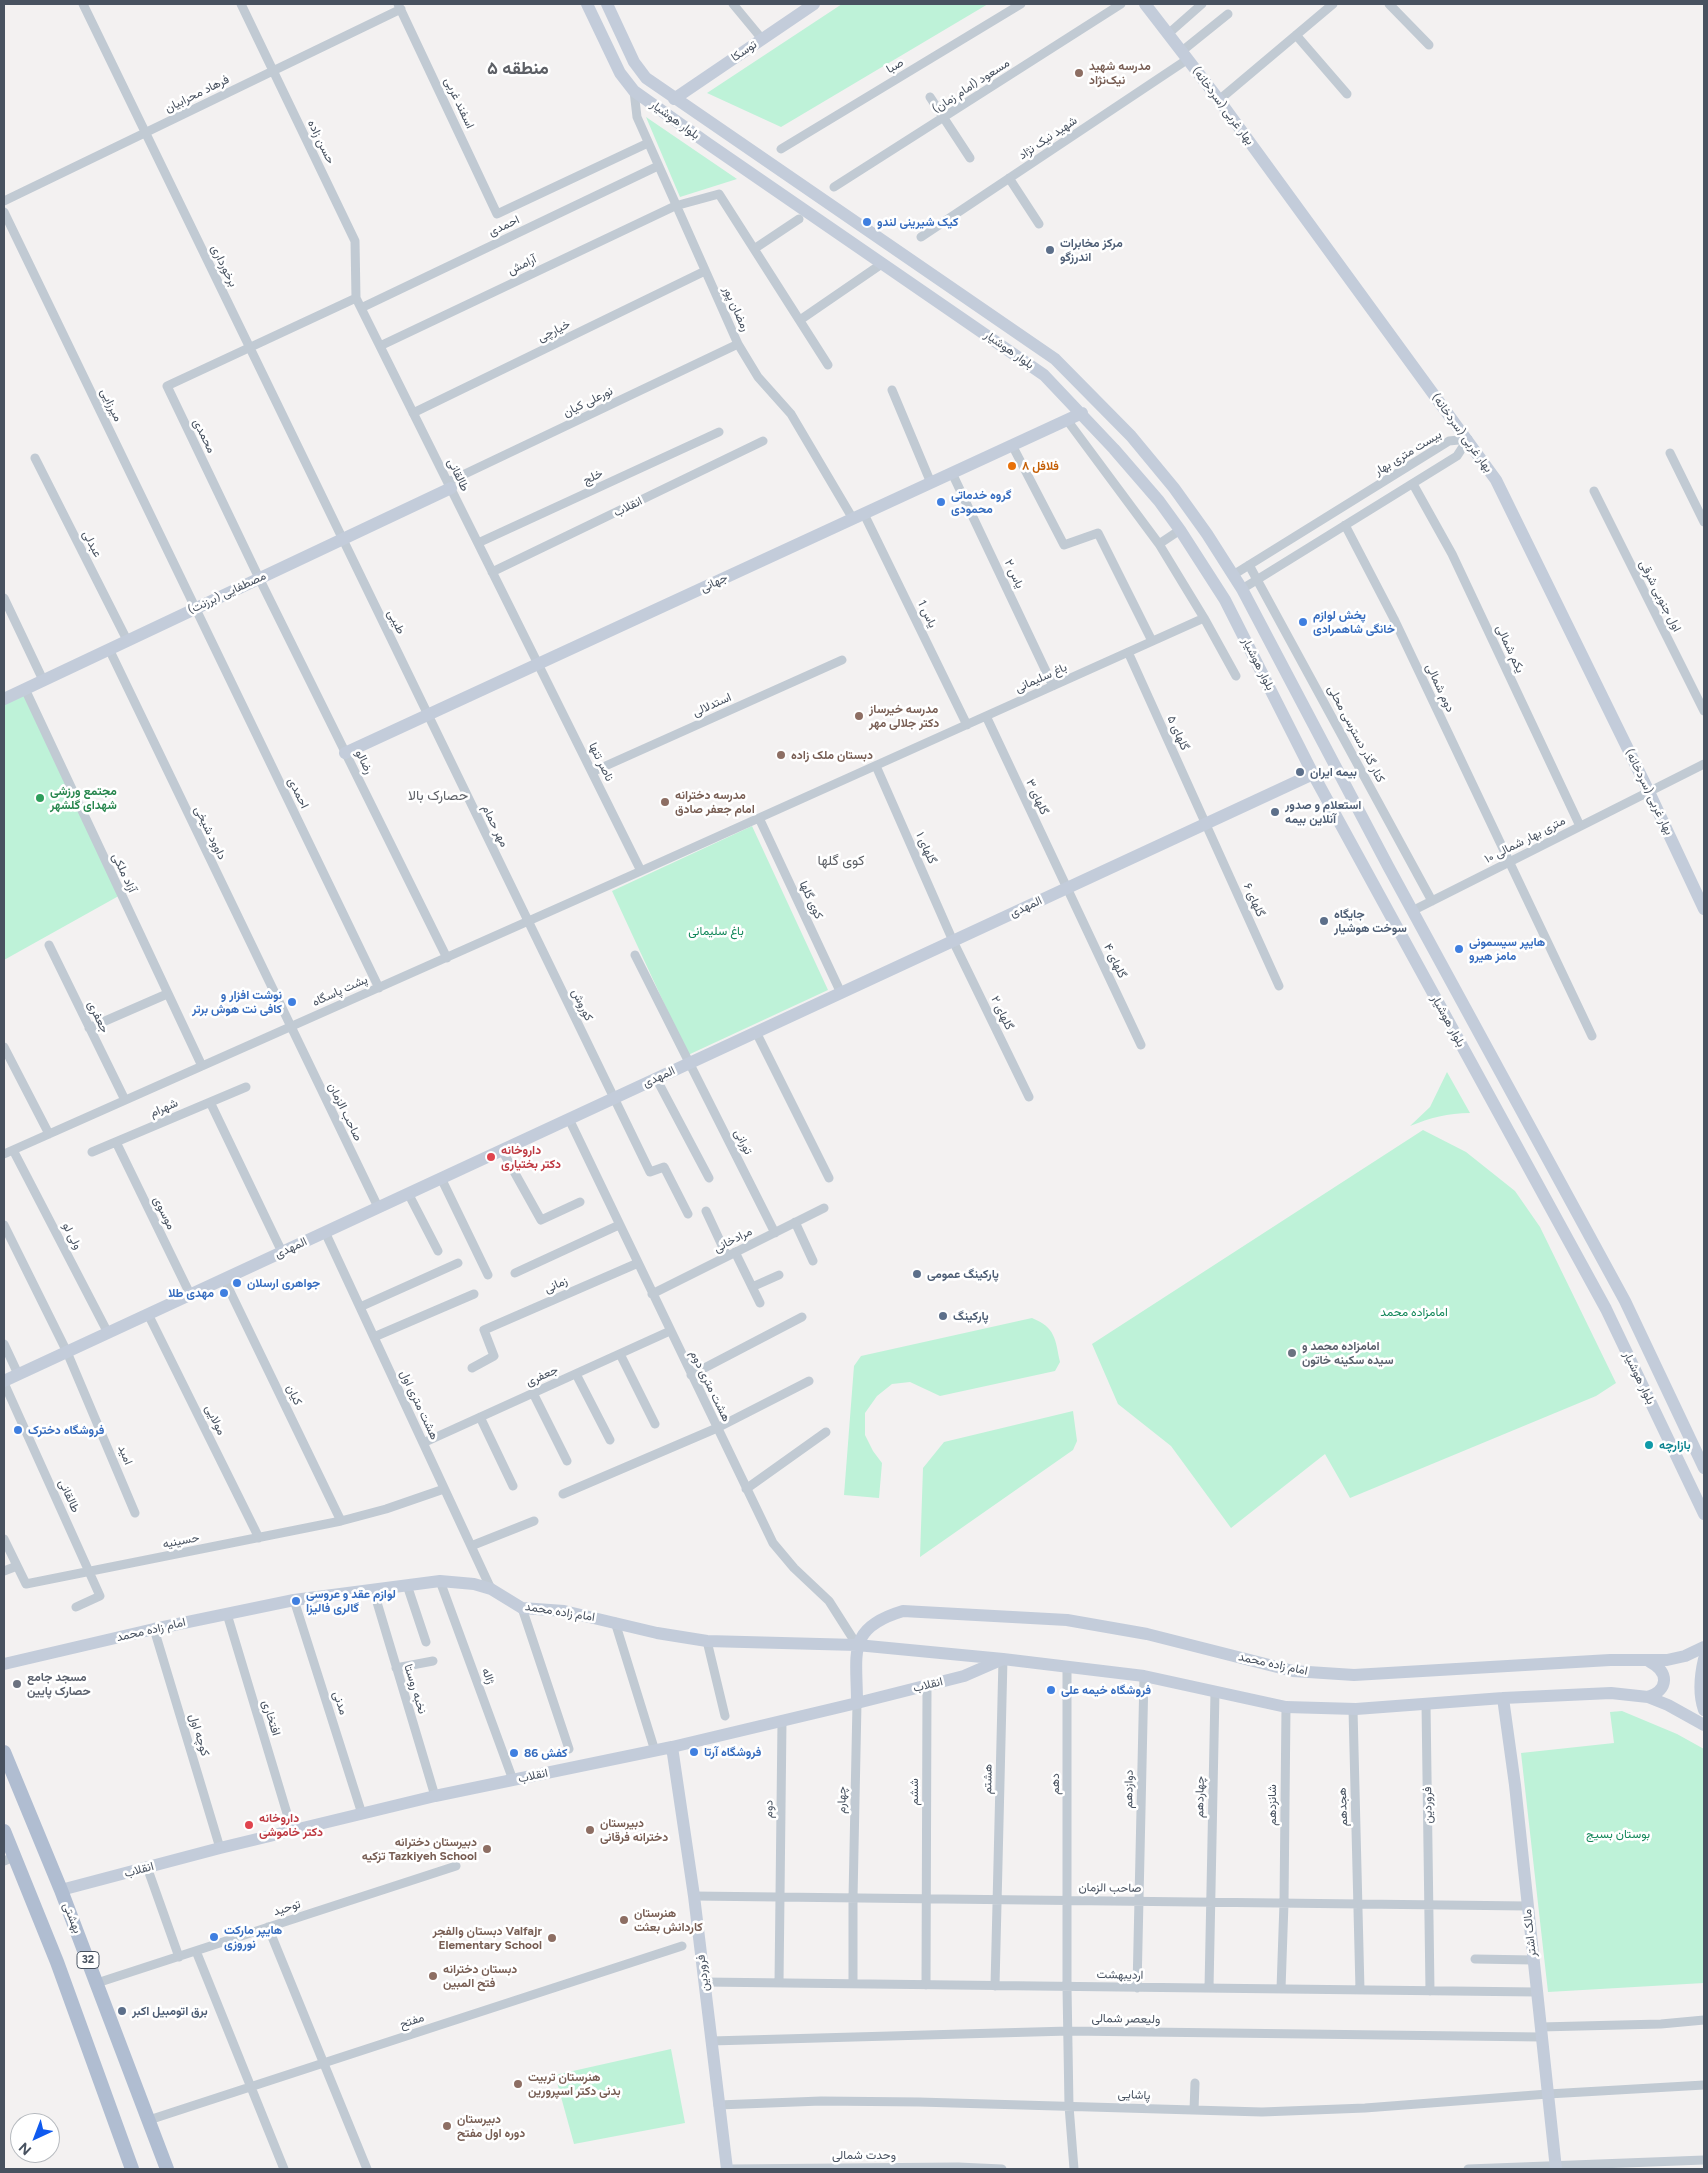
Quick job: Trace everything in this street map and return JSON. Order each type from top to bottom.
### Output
[{"type":"main road","name":"بهشتی","points":[[4,1752],[62,1890],[167,2169]]},
{"type":"main road","name":"32","points":[[4,1831],[9,1859],[57,1962],[132,2169]]},
{"type":"street","name":"برخورداری","points":[[83,4],[342,539]]},
{"type":"street","name":"حسن زاده","points":[[241,4],[355,241],[356,298]]},
{"type":"street","name":"بلوار هوشیار","points":[[587,4],[620,73],[634,91],[706,143],[1044,375],[1082,413],[1159,501],[1225,600],[1313,774],[1606,1309],[1704,1514]]},
{"type":"street","name":"بلوار هوشیار","points":[[607,4],[634,62],[646,78],[1055,359],[1101,404],[1174,488],[1242,588],[1412,911],[1625,1301],[1704,1468]]},
{"type":"street","points":[[733,4],[762,39]]},
{"type":"street","name":"توسکا","points":[[674,99],[814,4]]},
{"type":"street","name":"صبا","points":[[782,149],[1021,4]]},
{"type":"street","name":"مسعود (امام زمان)","points":[[834,187],[1121,4]]},
{"type":"street","name":"بهار غربی (سردخانه)","points":[[1145,4],[1219,100],[1496,480],[1649,792],[1704,909]]},
{"type":"street","points":[[1168,34],[1202,4]]},
{"type":"street","points":[[1219,100],[1333,4]]},
{"type":"street","points":[[1389,4],[1429,45]]},
{"type":"street","name":"فرهاد محرابیان","points":[[4,201],[273,71],[399,6]]},
{"type":"street","name":"اسفند غربی","points":[[399,6],[497,214],[648,143]]},
{"type":"street","name":"شهید نیک نژاد","points":[[921,237],[1185,55],[1228,14]]},
{"type":"street","points":[[1296,35],[1347,94]]},
{"type":"street","name":"رمضان پور","points":[[634,91],[636,117],[738,344],[758,377],[791,414],[859,516]]},
{"type":"street","points":[[930,96],[970,158]]},
{"type":"street","name":"احمدی","points":[[361,308],[658,166]]},
{"type":"street","points":[[1009,178],[1039,224]]},
{"type":"street","points":[[675,206],[719,194],[828,365]]},
{"type":"street","name":"آرامش","points":[[380,346],[675,206]]},
{"type":"street","name":"میرزایی","points":[[4,212],[195,608]]},
{"type":"street","points":[[754,249],[799,219]]},
{"type":"street","points":[[800,320],[887,266],[902,264],[902,254]]},
{"type":"street","name":"خیارچی","points":[[413,413],[706,271]]},
{"type":"street","points":[[923,291],[926,281],[934,277]]},
{"type":"street","points":[[249,347],[356,298]]},
{"type":"street","name":"طالقانی","points":[[356,298],[538,664]]},
{"type":"street","name":"نورعلی کیان","points":[[450,485],[738,344]]},
{"type":"street","name":"محمدی","points":[[249,347],[167,386],[259,578]]},
{"type":"street","points":[[892,390],[931,483]]},
{"type":"street","name":"جهانی","points":[[345,753],[1082,413]]},
{"type":"street","points":[[1067,420],[1159,544],[1204,618],[1236,676]]},
{"type":"street","name":"خلج","points":[[478,543],[719,432]]},
{"type":"street","points":[[1242,588],[1457,456],[1468,440]]},
{"type":"street","name":"بیست متری بهار","points":[[1233,575],[1449,441],[1468,440]]},
{"type":"street","name":"انقلاب","points":[[492,572],[763,441]]},
{"type":"street","points":[[1012,445],[1064,545],[1098,533],[1152,642]]},
{"type":"street","points":[[1670,454],[1704,522]]},
{"type":"street","name":"عبدلی","points":[[35,458],[127,640]]},
{"type":"street","name":"یاس ۲","points":[[952,473],[1053,686]]},
{"type":"street","name":"یکم شمالی","points":[[1413,484],[1452,554],[1580,826]]},
{"type":"street","name":"مصطفایی (برزنت)","points":[[4,699],[342,539],[450,485]]},
{"type":"street","name":"اول جنوبی شرقی","points":[[1594,491],[1704,711]]},
{"type":"street","name":"یاس 1","points":[[859,516],[967,725]]},
{"type":"street","name":"دوم شمالی","points":[[1345,526],[1394,619],[1592,1036]]},
{"type":"street","points":[[1159,544],[1180,530]]},
{"type":"street","name":"طیبی","points":[[342,539],[427,715]]},
{"type":"street","name":"کنار گذر دسترسی محلی","points":[[1249,565],[1432,901]]},
{"type":"street","name":"رضالو","points":[[259,578],[447,958]]},
{"type":"street","points":[[4,598],[43,680]]},
{"type":"street","name":"احمدی","points":[[195,608],[379,988]]},
{"type":"street","name":"باغ سلیمانی","points":[[641,871],[1204,618]]},
{"type":"street","name":"داوود شیخی","points":[[109,649],[290,1027]]},
{"type":"street","name":"گلهای ۵","points":[[1128,652],[1206,824]]},
{"type":"street","name":"استدلالی","points":[[592,772],[842,660]]},
{"type":"street","name":"ناصر تنها","points":[[538,664],[641,871]]},
{"type":"street","name":"آزاد ملکی","points":[[25,689],[202,1066]]},
{"type":"street","name":"مهر حمام","points":[[427,715],[528,922]]},
{"type":"street","name":"گلهای ۳","points":[[986,716],[1066,889]]},
{"type":"street","name":"۱۰ متری بهار شمالی","points":[[1412,911],[1704,764]]},
{"type":"street","name":"گلهای ۱","points":[[876,766],[953,941]]},
{"type":"street","name":"المهدی","points":[[4,1382],[1313,774]]},
{"type":"street","name":"کوی گلها","points":[[759,818],[841,993]]},
{"type":"street","name":"گلهای ۶","points":[[1206,824],[1279,986]]},
{"type":"street","name":"پشت پاسگاه","points":[[4,1154],[641,871]]},
{"type":"street","name":"گلهای ۴","points":[[1066,889],[1141,1045]]},
{"type":"street","name":"کوروش","points":[[528,922],[650,1172],[664,1167],[688,1214]]},
{"type":"street","name":"گلهای ۲","points":[[953,941],[1029,1097]]},
{"type":"street","name":"جعفری","points":[[49,945],[124,1100]]},
{"type":"street","name":"تورانی","points":[[635,956],[775,1233]]},
{"type":"street","points":[[89,1028],[167,994]]},
{"type":"street","name":"صاحب الزمان","points":[[290,1027],[378,1207]]},
{"type":"street","points":[[756,1032],[829,1178]]},
{"type":"street","points":[[4,1047],[49,1134]]},
{"type":"street","points":[[656,1078],[709,1178]]},
{"type":"street","name":"شهرام","points":[[92,1152],[246,1087]]},
{"type":"street","points":[[210,1102],[282,1252]]},
{"type":"street","name":"هشت متری دوم","points":[[569,1119],[773,1543],[794,1568],[830,1601],[857,1645]]},
{"type":"street","name":"موسوی","points":[[116,1142],[190,1294]]},
{"type":"street","name":"ولی لو","points":[[14,1150],[108,1333]]},
{"type":"street","points":[[502,1150],[541,1220],[580,1202]]},
{"type":"street","points":[[441,1178],[488,1275]]},
{"type":"street","points":[[408,1193],[438,1251]]},
{"type":"street","name":"مرادخانی","points":[[652,1294],[824,1208]]},
{"type":"street","points":[[706,1211],[760,1303]]},
{"type":"street","points":[[795,1222],[813,1261]]},
{"type":"street","name":"امید","points":[[4,1224],[67,1352],[135,1513]]},
{"type":"street","points":[[515,1274],[620,1225]]},
{"type":"street","name":"هشت متری اول","points":[[325,1232],[491,1589]]},
{"type":"street","points":[[360,1307],[458,1263]]},
{"type":"street","name":"زمانی","points":[[472,1368],[494,1356],[484,1330],[638,1263]]},
{"type":"street","points":[[752,1287],[779,1275]]},
{"type":"street","name":"کیان","points":[[224,1279],[342,1522]]},
{"type":"street","points":[[374,1337],[474,1294]]},
{"type":"street","name":"مولایی","points":[[148,1314],[259,1538]]},
{"type":"street","points":[[691,1375],[802,1317]]},
{"type":"street","name":"جعفری","points":[[423,1443],[670,1332]]},
{"type":"street","points":[[4,1344],[18,1374]]},
{"type":"street","points":[[620,1354],[655,1424]]},
{"type":"street","points":[[576,1374],[610,1440]]},
{"type":"street","points":[[563,1494],[717,1428],[809,1381]]},
{"type":"street","name":"طالقانی","points":[[4,1382],[100,1596],[76,1607]]},
{"type":"street","points":[[533,1393],[567,1461]]},
{"type":"street","points":[[480,1417],[513,1486]]},
{"type":"street","points":[[746,1489],[826,1432]]},
{"type":"street","name":"حسینیه","points":[[17,1566],[26,1584],[342,1522],[386,1510],[444,1489]]},
{"type":"street","points":[[471,1546],[534,1521]]},
{"type":"street","points":[[4,1539],[17,1566],[4,1571]]},
{"type":"street","name":"امام زاده محمد","points":[[4,1664],[154,1629],[294,1600],[440,1581],[474,1584],[491,1589],[522,1608],[564,1611],[657,1633],[707,1641],[857,1645],[1003,1658],[1144,1676],[1286,1707],[1353,1709],[1502,1698],[1611,1693],[1648,1698],[1668,1705],[1704,1725]]},
{"type":"street","name":"ژاله","points":[[440,1581],[513,1780]]},
{"type":"street","points":[[407,1585],[426,1642]]},
{"type":"street","name":"نخبه روستا","points":[[373,1589],[435,1796]]},
{"type":"street","name":"مدنی","points":[[294,1600],[362,1814]]},
{"type":"street","points":[[522,1608],[569,1749]]},
{"type":"street","name":"امام زاده محمد","points":[[857,1645],[863,1633],[870,1626],[883,1617],[903,1611],[1067,1620],[1147,1634],[1293,1671],[1354,1676],[1610,1660],[1650,1662],[1686,1656],[1704,1647]]},
{"type":"street","name":"افتخاری","points":[[227,1614],[292,1830]]},
{"type":"street","points":[[615,1622],[656,1750]]},
{"type":"street","name":"کوچه اول","points":[[154,1629],[220,1848]]},
{"type":"street","points":[[707,1641],[725,1716]]},
{"type":"street","points":[[857,1645],[857,1703]]},
{"type":"street","name":"انقلاب","points":[[62,1890],[220,1848],[435,1796],[672,1747],[857,1703],[964,1676],[1003,1658]]},
{"type":"street","name":"هشتم","points":[[995,1986],[1003,1658]]},
{"type":"street","points":[[1704,1659],[1700,1688],[1704,1710]]},
{"type":"street","points":[[396,1668],[433,1661]]},
{"type":"street","points":[[1648,1698],[1660,1691],[1664,1679],[1663,1672],[1658,1666],[1650,1662]]},
{"type":"street","name":"دهم","points":[[1067,1667],[1067,1987],[1069,2106],[1074,2169]]},
{"type":"street","name":"دوازدهم","points":[[1138,1988],[1144,1676]]},
{"type":"street","name":"ششم","points":[[926,1985],[927,1685]]},
{"type":"street","name":"چهاردهم","points":[[1209,1988],[1215,1692]]},
{"type":"street","name":"مالک اشتر","points":[[1502,1698],[1515,1786],[1526,1906],[1556,2168]]},
{"type":"street","name":"چهارم","points":[[854,1984],[853,1898],[857,1703]]},
{"type":"street","name":"فروردین","points":[[1426,1704],[1430,1991]]},
{"type":"street","name":"شانزدهم","points":[[1281,1989],[1286,1707]]},
{"type":"street","name":"هجدهم","points":[[1353,1709],[1360,1990]]},
{"type":"street","name":"دوم","points":[[779,1983],[782,1721]]},
{"type":"street","name":"فروردین","points":[[672,1747],[694,1896],[727,2169]]},
{"type":"street","name":"توحید","points":[[97,1983],[456,1866]]},
{"type":"street","points":[[147,1868],[179,1956]]},
{"type":"street","name":"صاحب الزمان","points":[[694,1896],[1526,1906]]},
{"type":"street","points":[[268,1927],[367,2169]]},
{"type":"street","name":"مفتح","points":[[149,2120],[682,1946]]},
{"type":"street","points":[[196,1951],[284,2169]]},
{"type":"street","points":[[1475,1959],[1533,1960]]},
{"type":"street","name":"اردیبهشت","points":[[704,1982],[1536,1992]]},
{"type":"street","name":"ولیعصر شمالی","points":[[711,2041],[1069,2031],[1540,2032],[1704,2020]]},
{"type":"street","points":[[1194,2110],[1195,2083]]},
{"type":"street","name":"پاشایی","points":[[718,2104],[821,2101],[1262,2112],[1357,2109],[1548,2094],[1704,2085]]},
{"type":"street","points":[[1468,2169],[1556,2168],[1704,2160]]},
{"type":"street","name":"وحدت شمالی","points":[[727,2169],[958,2167],[1002,2169]]},
{"type":"green space","points":[[842,4],[988,4],[781,127],[707,93]]},
{"type":"green space","points":[[646,117],[737,179],[680,197]]},
{"type":"green space","name":"مجتمع ورزشی شهدای گلشهر","points":[[23,693],[124,893],[4,960],[4,702]]},
{"type":"green space","name":"باغ سلیمانی","points":[[752,826],[828,990],[688,1055],[612,891]]},
{"type":"green space","points":[[1447,1072],[1470,1113],[1439,1116],[1410,1126],[1430,1107]]},
{"type":"green space","name":"امامزاده محمد","points":[[1423,1130],[1466,1152],[1515,1191],[1540,1227],[1616,1383],[1596,1396],[1350,1498],[1325,1454],[1231,1528],[1171,1446],[1118,1404],[1092,1344]]},
{"type":"green space","points":[[1032,1318],[1046,1326],[1053,1335],[1060,1362],[1055,1371],[940,1396],[910,1382],[892,1384],[877,1396],[865,1413],[865,1435],[882,1463],[879,1498],[844,1495],[854,1366],[861,1356]]},
{"type":"green space","points":[[1073,1411],[1077,1441],[1073,1450],[920,1557],[923,1468],[944,1442]]},
{"type":"green space","name":"بوستان بسیج","points":[[1622,1711],[1677,1734],[1704,1749],[1704,1983],[1548,1992],[1521,1753],[1614,1743],[1610,1712]]},
{"type":"green space","points":[[671,2049],[685,2123],[574,2144],[555,2075]]},
{"type":"place","name":"مدرسه شهید نیک‌نژاد","points":[[1079,73]]},
{"type":"place","name":"کیک شیرینی لندو","points":[[867,222]]},
{"type":"place","name":"مرکز مخابرات اندرزگو","points":[[1050,250]]},
{"type":"place","name":"فلافل ۸","points":[[1012,466]]},
{"type":"place","name":"گروه خدماتی محمودی","points":[[941,502]]},
{"type":"place","name":"پخش لوازم خانگی شاهمرادی","points":[[1303,622]]},
{"type":"place","name":"مدرسه خیرساز دکتر جلالی مهر","points":[[859,716]]},
{"type":"place","name":"دبستان ملک زاده","points":[[781,755]]},
{"type":"place","name":"بیمه ایران","points":[[1300,772]]},
{"type":"place","name":"مجتمع ورزشی شهدای گلشهر","points":[[40,798]]},
{"type":"place","name":"مدرسه دخترانه امام جعفر صادق","points":[[665,802]]},
{"type":"place","name":"استعلام و صدور آنلاین بیمه","points":[[1275,812]]},
{"type":"place","name":"جایگاه سوخت هوشیار","points":[[1324,921]]},
{"type":"place","name":"هایپر سیسمونی مامز هیرو","points":[[1459,949]]},
{"type":"place","name":"نوشت افزار و کافی نت هوش برتر","points":[[292,1002]]},
{"type":"place","name":"داروخانه دکتر بختیاری","points":[[491,1157]]},
{"type":"place","name":"پارکینگ عمومی","points":[[917,1274]]},
{"type":"place","name":"جواهری ارسلان","points":[[237,1283]]},
{"type":"place","name":"مهدی طلا","points":[[224,1293]]},
{"type":"place","name":"پارکینگ","points":[[943,1316]]},
{"type":"place","name":"امامزاده محمد و سیده سکینه خاتون","points":[[1292,1353]]},
{"type":"place","name":"فروشگاه دخترک","points":[[18,1430]]},
{"type":"place","name":"بازارچه","points":[[1649,1445]]},
{"type":"place","name":"لوازم عقد و عروسی گالری فالیزا","points":[[296,1601]]},
{"type":"place","name":"مسجد جامع حصارک پایین","points":[[17,1684]]},
{"type":"place","name":"فروشگاه خیمه علی","points":[[1051,1690]]},
{"type":"place","name":"فروشگاه آرتا","points":[[694,1752]]},
{"type":"place","name":"کفش 86","points":[[514,1753]]},
{"type":"place","name":"داروخانه دکتر خاموشی","points":[[249,1825]]},
{"type":"place","name":"دبیرستان دخترانه فرقانی","points":[[590,1830]]},
{"type":"place","name":"دبیرستان دخترانه تزكيه Tazkiyeh School","points":[[487,1849]]},
{"type":"place","name":"هنرستان کاردانش بعثت","points":[[624,1920]]},
{"type":"place","name":"هایپر مارکت نوروزی","points":[[214,1937]]},
{"type":"place","name":"دبستان والفجر Valfajr Elementary School","points":[[552,1938]]},
{"type":"place","name":"دبستان دخترانه فتح المبین","points":[[433,1976]]},
{"type":"place","name":"برق اتومبیل اکبر","points":[[122,2011]]},
{"type":"place","name":"هنرستان تربیت بدنی دکتر اسپرورین","points":[[518,2084]]},
{"type":"place","name":"دبیرستان دوره اول مفتح","points":[[447,2126]]},
{"type":"district","name":"منطقه ۵","points":[[518,69]]},
{"type":"district","name":"حصارک بالا","points":[[438,796]]},
{"type":"district","name":"کوی گلها","points":[[841,861]]}]
